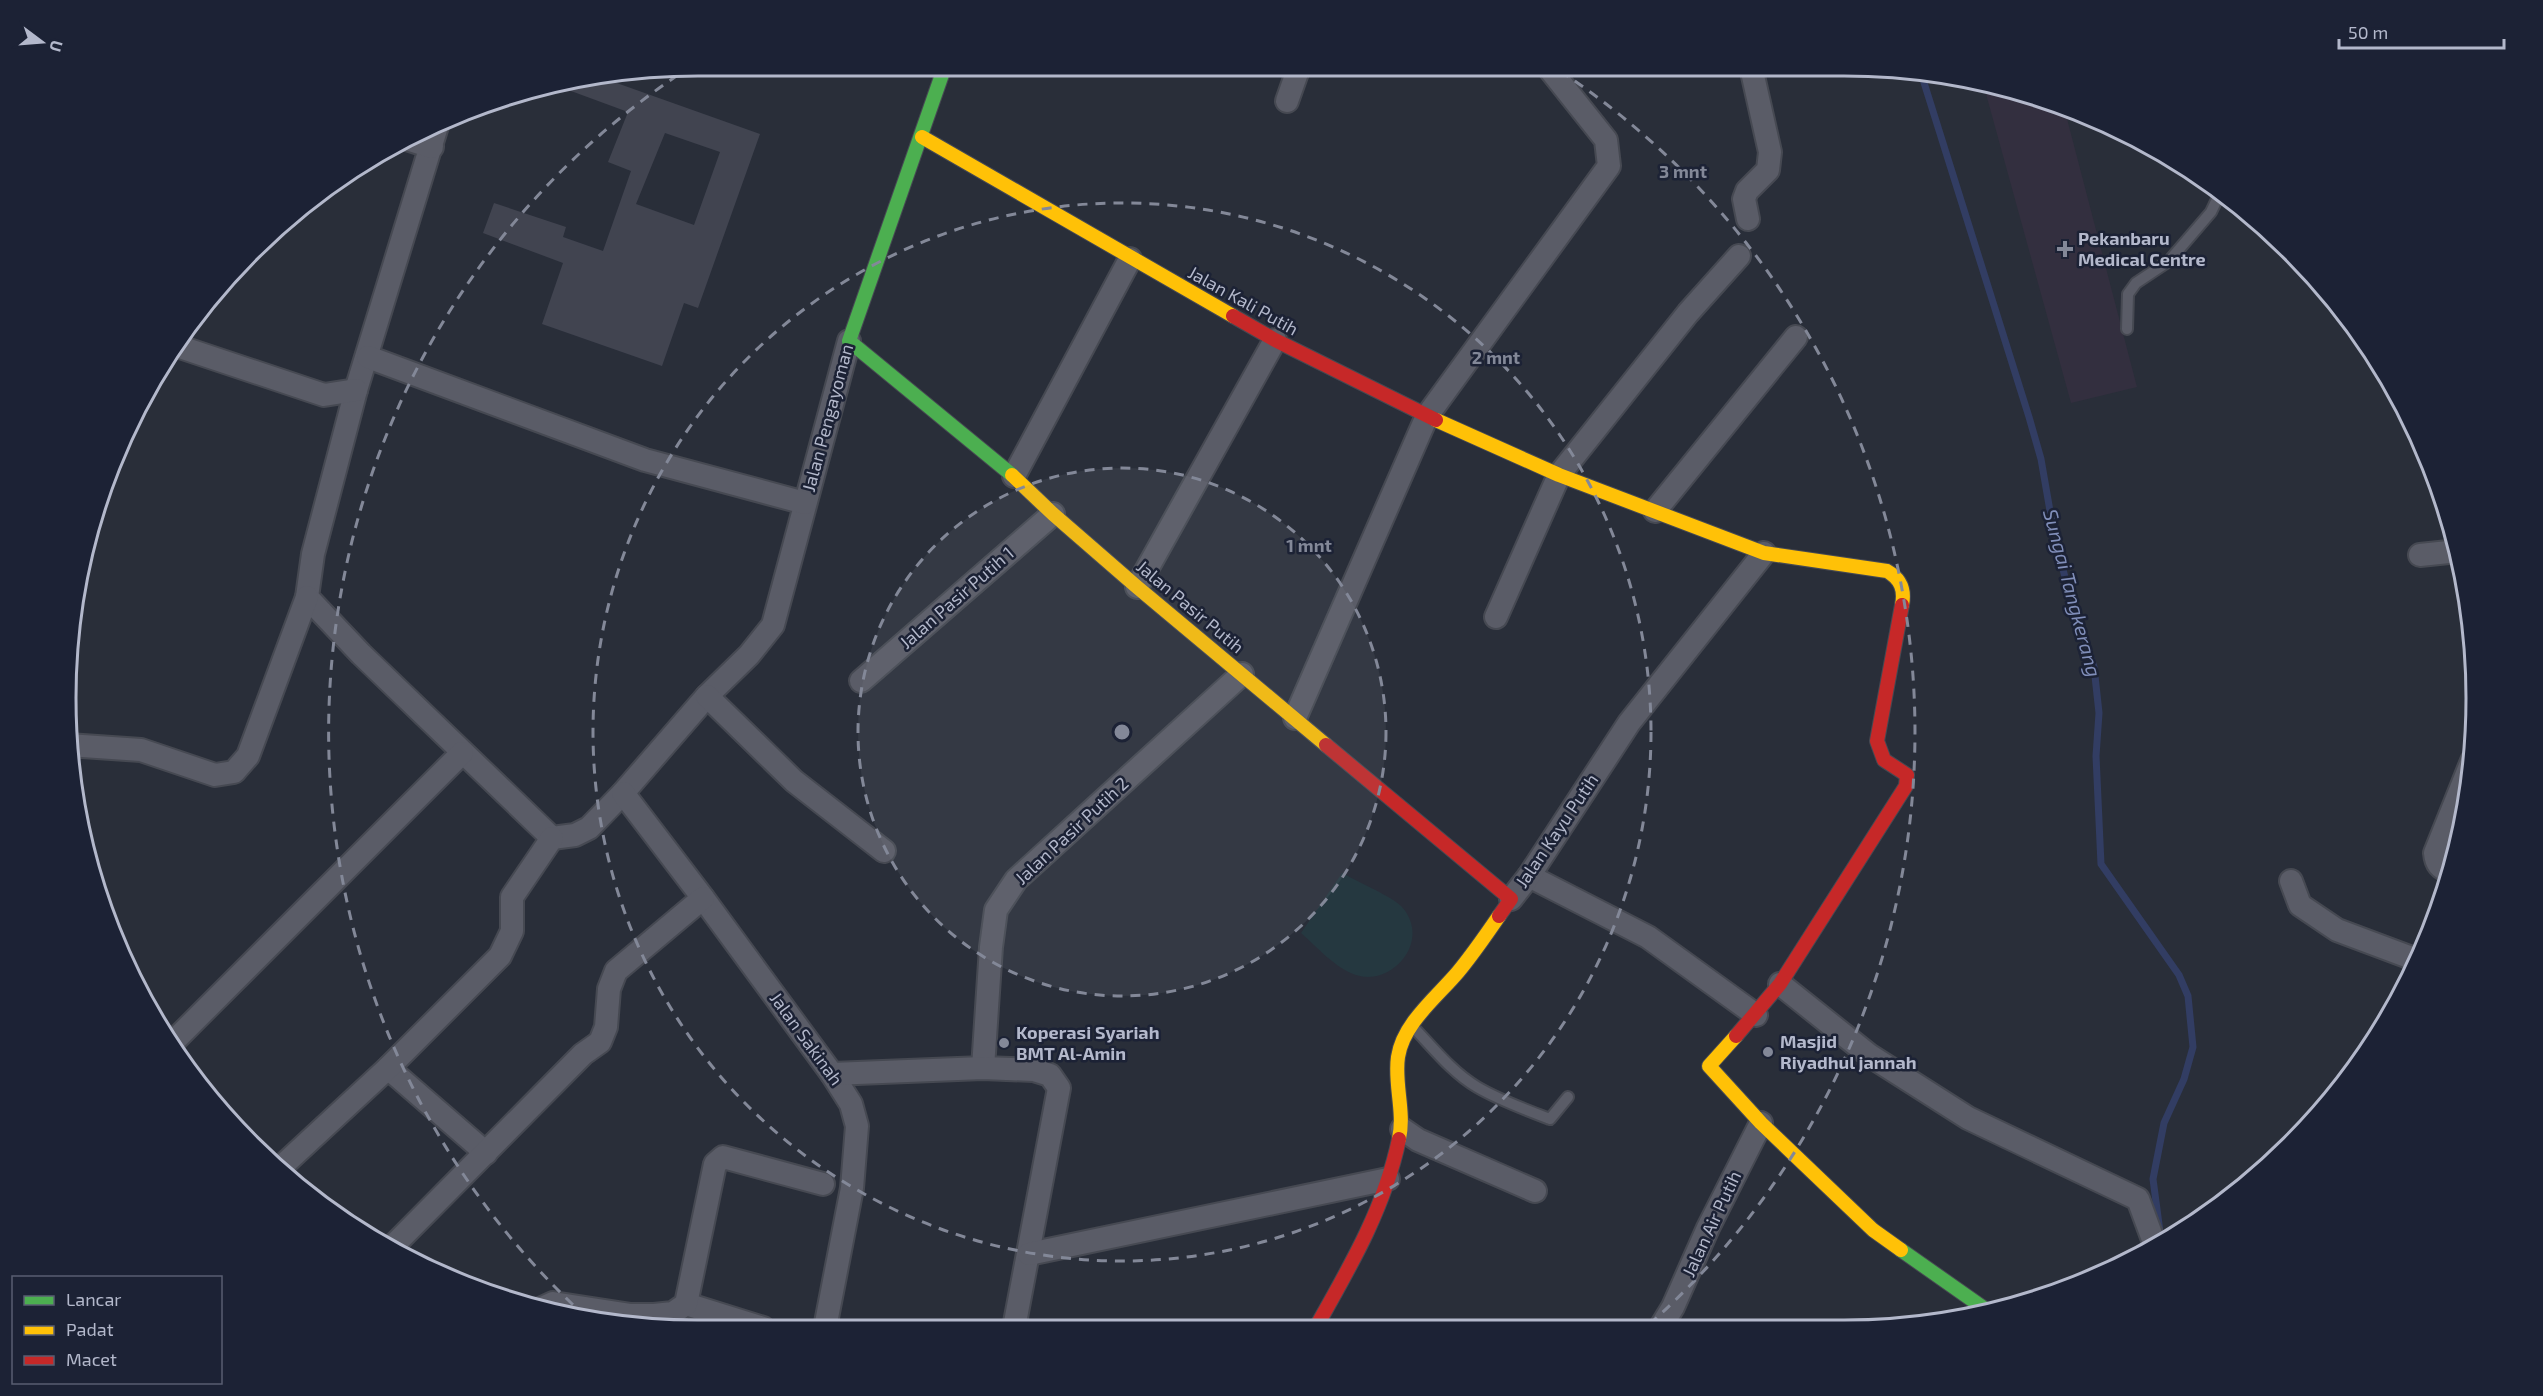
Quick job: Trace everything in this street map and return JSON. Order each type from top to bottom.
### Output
[{"type":"street","name":"Jalan Pengayoman","points":[[368,357],[645,460],[805,503],[849,341],[942,76]]},
{"type":"street","points":[[1287,101],[1296,76]]},
{"type":"street","points":[[1295,718],[1427,416],[1609,166],[1606,140],[1555,76]]},
{"type":"street","points":[[1748,219],[1744,199],[1747,191],[1768,170],[1770,152],[1753,76]]},
{"type":"street","points":[[79,746],[141,750],[215,775],[234,772],[248,756],[307,597],[313,554],[356,390],[434,136]]},
{"type":"street","name":"Jalan Kali Putih","points":[[922,137],[1130,259],[1275,340],[1427,416],[1559,475]]},
{"type":"street","points":[[1496,617],[1559,475],[1688,313],[1739,256]]},
{"type":"street","points":[[1014,476],[1130,259]]},
{"type":"street","points":[[1656,511],[1796,337]]},
{"type":"street","points":[[1137,587],[1275,340]]},
{"type":"street","name":"Jalan Pasir Putih","points":[[849,341],[1014,476],[1053,514],[1137,587],[1510,899]]},
{"type":"street","points":[[184,348],[324,395],[356,390]]},
{"type":"street","points":[[1559,475],[1764,553],[1887,571],[1902,582],[1904,596],[1877,741],[1884,760],[1907,775],[1906,786],[1780,984],[1756,1015],[1709,1066],[1761,1123],[1873,1230],[1979,1305]]},
{"type":"street","points":[[286,1163],[388,1068],[500,956],[512,931],[512,897],[552,838],[575,834],[589,828],[623,793],[706,696],[749,655],[773,625],[805,503]]},
{"type":"street","name":"Jalan Pasir Putih 1","points":[[861,681],[1053,514]]},
{"type":"street","points":[[2420,555],[2449,552]]},
{"type":"street","name":"Jalan Kayu Putih","points":[[1323,1320],[1374,1216],[1388,1179],[1402,1129],[1398,1062],[1402,1045],[1413,1027],[1466,962],[1529,876],[1629,723],[1764,553]]},
{"type":"street","points":[[307,597],[462,753],[552,838]]},
{"type":"street","name":"Jalan Pasir Putih 2","points":[[983,1068],[991,947],[996,910],[1016,880],[1242,674]]},
{"type":"street","points":[[706,696],[794,781],[884,851]]},
{"type":"street","points":[[178,1037],[462,753]]},
{"type":"street","name":"Jalan Sakinah","points":[[623,793],[703,898],[832,1074],[851,1104],[857,1126],[852,1188],[827,1320]]},
{"type":"street","points":[[2442,869],[2436,862],[2435,853],[2459,794]]},
{"type":"street","points":[[1529,876],[1648,937],[1756,1015]]},
{"type":"street","points":[[2291,881],[2300,905],[2337,930],[2409,957]]},
{"type":"street","points":[[397,1242],[583,1054],[600,1042],[606,1027],[609,989],[616,971],[703,898]]},
{"type":"street","points":[[1780,984],[1869,1055],[1968,1118],[2138,1199],[2152,1238]]},
{"type":"street","points":[[388,1068],[486,1153]]},
{"type":"street","points":[[832,1074],[983,1068],[1034,1070],[1050,1074],[1059,1088],[1016,1320]]},
{"type":"street","name":"Jalan Air Putih","points":[[1665,1320],[1761,1123]]},
{"type":"street","points":[[1402,1129],[1418,1140],[1535,1191]]},
{"type":"street","points":[[563,1305],[631,1315],[654,1315],[672,1313],[686,1304],[715,1164],[723,1157],[823,1184]]},
{"type":"street","points":[[1029,1254],[1388,1179]]},
{"type":"street","points":[[686,1304],[737,1320]]},
{"type":"lane","points":[[2127,330],[2128,294],[2136,283],[2169,261],[2211,212],[2217,200]]},
{"type":"lane","points":[[1413,1027],[1476,1087],[1528,1111],[1550,1119],[1568,1097]]},
{"type":"shaded area","name":"Pekanbaru Medical Centre","points":[[1986,93],[2045,109],[2067,118],[2137,387],[2071,403]]},
{"type":"shaded area","points":[[1342,873],[1397,903],[1410,920],[1413,934],[1410,947],[1404,958],[1394,968],[1383,974],[1370,977],[1348,972],[1327,957],[1301,933]]},
{"type":"building","points":[[615,82],[760,134],[698,308],[684,303],[662,366],[542,324],[563,263],[483,233],[494,203],[566,227],[563,237],[603,251],[631,171],[608,162],[628,112],[569,90]],"holes":[[[665,133],[720,152],[694,225],[636,204]]]},
{"type":"waterway","name":"Sungai Tangkerang","points":[[1924,82],[2029,417],[2041,459],[2054,534],[2068,589],[2094,667],[2099,713],[2096,756],[2101,864],[2179,975],[2188,996],[2193,1047],[2184,1079],[2164,1123],[2153,1179],[2160,1232]]},
{"type":"traffic: fast","points":[[942,76],[849,341],[1012,475]]},
{"type":"traffic: fast","points":[[1901,1250],[1979,1305]]},
{"type":"traffic: slow","points":[[922,137],[1233,316]]},
{"type":"traffic: slow","points":[[1436,420],[1559,475],[1764,553],[1887,571],[1901,585],[1902,605]]},
{"type":"traffic: slow","points":[[1012,475],[1137,587],[1326,745]]},
{"type":"traffic: slow","points":[[1399,1139],[1401,1118],[1397,1067],[1401,1045],[1414,1021],[1464,965],[1499,916]]},
{"type":"traffic: slow","points":[[1736,1036],[1709,1066],[1761,1123],[1873,1230],[1901,1250]]},
{"type":"traffic: jam","points":[[1233,316],[1275,340],[1436,420]]},
{"type":"traffic: jam","points":[[1736,1036],[1780,984],[1906,786],[1907,775],[1884,760],[1877,741],[1902,605]]},
{"type":"traffic: jam","points":[[1326,745],[1511,899],[1499,916]]},
{"type":"traffic: jam","points":[[1320,1320],[1354,1259],[1376,1213],[1399,1139]]},
{"type":"place","name":"Pekanbaru Medical Centre","points":[[2065,249]]},
{"type":"place","name":"Koperasi Syariah BMT Al-Amin","points":[[1004,1043]]},
{"type":"place","name":"Masjid Riyadhul jannah","points":[[1768,1052]]}]
